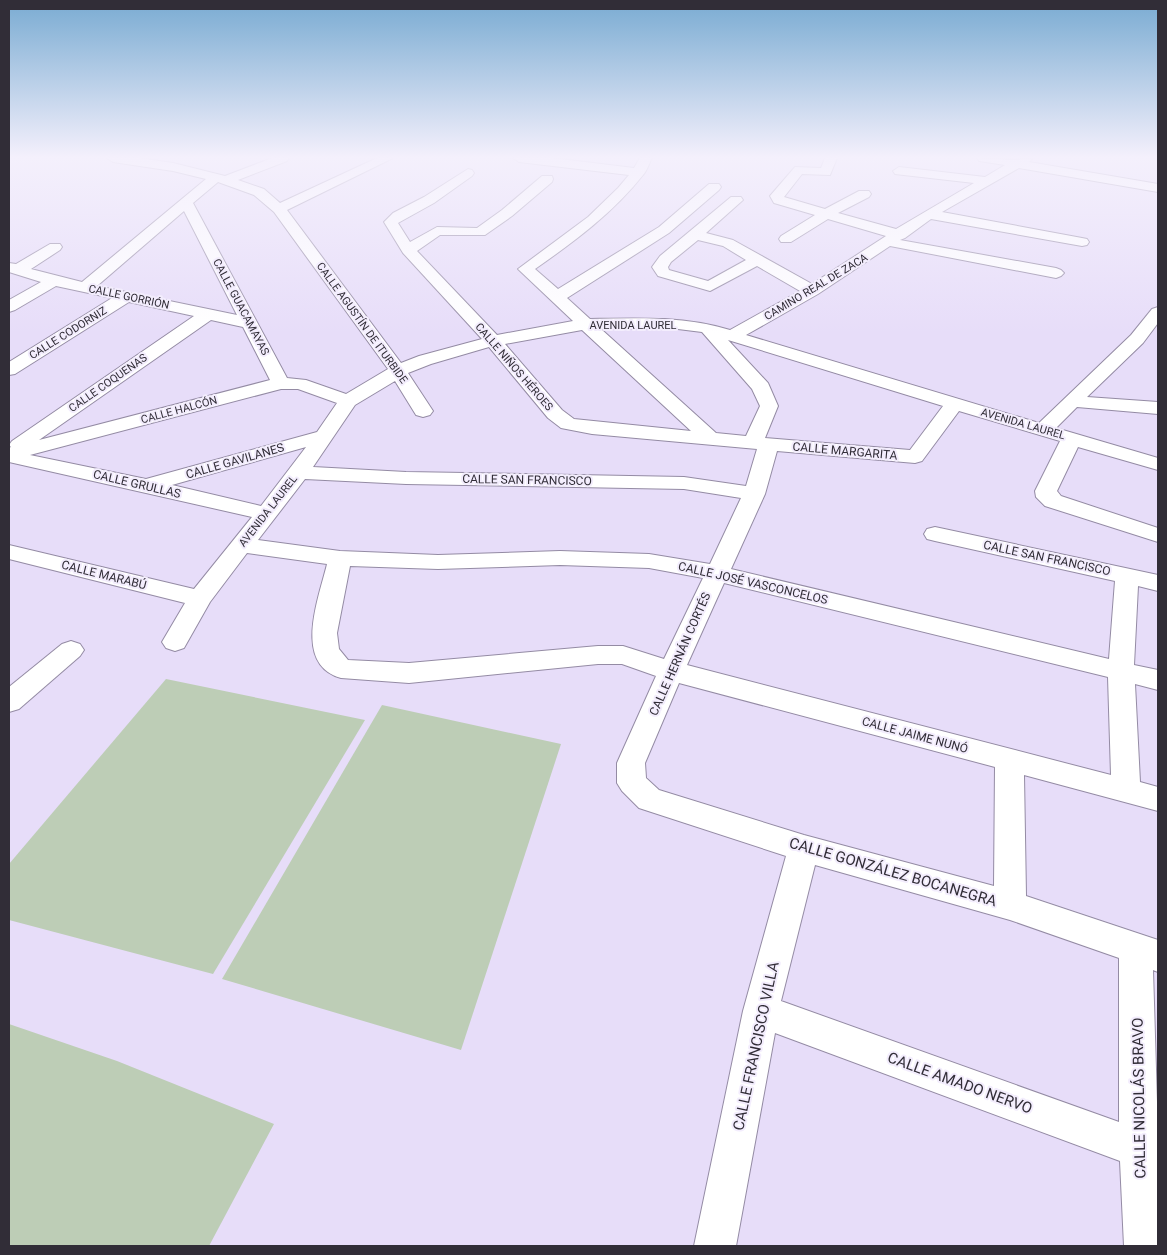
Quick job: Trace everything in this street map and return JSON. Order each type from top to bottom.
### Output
[{"type":"street","points":[[85,288],[172,217]]},
{"type":"street","name":"CALLE GUACAMAYAS","points":[[194,217],[281,383]]},
{"type":"street","name":"CALLE AGUSTÍN DE ITURBIDE","points":[[285,217],[398,371],[422,411]]},
{"type":"street","name":"CALLE NIÑOS HÉROES","points":[[397,217],[391,222],[408,250],[493,341],[555,414],[568,424],[592,428],[761,443]]},
{"type":"street","points":[[408,250],[437,231],[480,232],[502,217]]},
{"type":"street","points":[[596,217],[526,269],[558,296],[710,438]]},
{"type":"street","points":[[558,296],[664,230],[680,217]]},
{"type":"street","points":[[716,217],[665,259],[660,267],[662,272],[710,286],[758,259]]},
{"type":"street","points":[[786,239],[822,217]]},
{"type":"street","points":[[833,217],[894,238],[1056,273]]},
{"type":"street","name":"CAMINO REAL DE ZACA","points":[[732,336],[812,291],[925,217]]},
{"type":"street","points":[[943,217],[1082,242]]},
{"type":"street","points":[[694,234],[728,243],[758,259],[779,274],[812,291]]},
{"type":"street","points":[[13,269],[55,247]]},
{"type":"street","name":"CALLE GORRIÓN","points":[[13,269],[54,282],[250,323]]},
{"type":"street","points":[[9,307],[54,282]]},
{"type":"street","name":"CALLE CODORNIZ","points":[[9,370],[127,296]]},
{"type":"street","points":[[1044,429],[1072,401],[1144,341],[1158,312]]},
{"type":"street","name":"CALLE COQUENAS","points":[[9,454],[208,314]]},
{"type":"street","name":"AVENIDA LAUREL","points":[[175,642],[200,598],[299,472],[348,401],[398,371],[425,360],[493,341],[587,324],[670,323],[706,328],[1158,464]]},
{"type":"street","name":"CALLE HERNÁN CORTÉS","points":[[632,783],[631,763],[671,671],[754,494],[761,443],[769,406],[760,387],[706,328]]},
{"type":"street","name":"CALLE HALCÓN","points":[[9,454],[281,383],[300,384],[348,401]]},
{"type":"street","points":[[1072,401],[1158,408]]},
{"type":"street","name":"CALLE MARGARITA","points":[[761,443],[916,457],[955,404]]},
{"type":"street","name":"CALLE GAVILANES","points":[[147,486],[324,436]]},
{"type":"street","points":[[1072,438],[1046,491],[1047,497],[1053,501],[1158,535]]},
{"type":"street","name":"CALLE GRULLAS","points":[[9,454],[265,514]]},
{"type":"street","name":"CALLE SAN FRANCISCO","points":[[299,472],[406,478],[684,483],[754,494]]},
{"type":"street","name":"CALLE SAN FRANCISCO","points":[[936,534],[1158,583]]},
{"type":"street","name":"CALLE JOSÉ VASCONCELOS","points":[[241,545],[340,558],[438,562],[560,558],[649,561],[716,573],[1158,680]]},
{"type":"street","name":"CALLE MARABÚ","points":[[9,552],[200,598]]},
{"type":"street","points":[[340,558],[324,633],[326,652],[341,669],[409,673],[598,655],[623,655],[671,671]]},
{"type":"street","points":[[1126,790],[1121,671],[1127,576]]},
{"type":"street","points":[[9,702],[71,650]]},
{"type":"street","name":"CALLE JAIME NUNÓ","points":[[671,671],[1158,799]]},
{"type":"street","points":[[1009,759],[1010,905]]},
{"type":"street","name":"CALLE GONZÁLEZ BOCANEGRA","points":[[632,783],[649,799],[804,848],[1010,905],[1147,952]]},
{"type":"street","name":"CALLE FRANCISCO VILLA","points":[[715,1246],[761,1011],[804,848]]},
{"type":"street","name":"CALLE NICOLÁS BRAVO","points":[[1144,1246],[1149,1152],[1147,952]]},
{"type":"street","name":"CALLE AMADO NERVO","points":[[761,1011],[1149,1152]]},
{"type":"green space","points":[[166,679],[365,720],[213,974],[9,920],[9,864]]},
{"type":"green space","points":[[382,705],[561,744],[461,1050],[222,979]]},
{"type":"green space","points":[[9,1024],[117,1061],[274,1124],[209,1246],[9,1246]]}]
